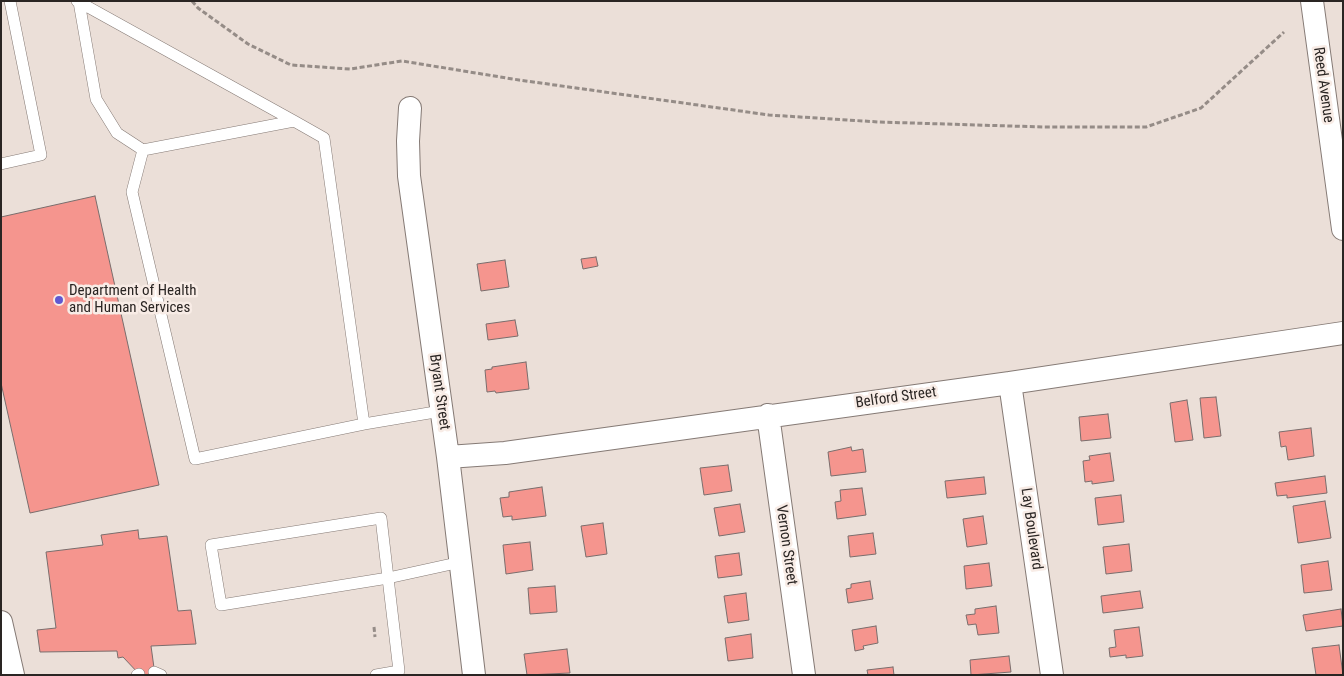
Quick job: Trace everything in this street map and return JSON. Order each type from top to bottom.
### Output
[{"type":"street","name":"Reed Avenue","points":[[1312,1],[1343,229]]},
{"type":"street","name":"Bryant Street","points":[[410,108],[408,176],[448,457],[474,675]]},
{"type":"street","name":"Belford Street","points":[[448,457],[505,453],[1010,383],[1343,333]]},
{"type":"street","name":"Lay Boulevard","points":[[1010,383],[1052,675]]},
{"type":"street","name":"Vernon Street","points":[[768,416],[804,675]]},
{"type":"street","points":[[1,622],[13,675]]},
{"type":"lane","points":[[1,164],[40,155],[10,1]]},
{"type":"lane","points":[[78,2],[324,138],[364,424]]},
{"type":"lane","points":[[78,2],[96,100],[117,133],[142,150],[294,121]]},
{"type":"lane","points":[[142,150],[132,192],[195,459],[364,424],[441,412]]},
{"type":"lane","points":[[376,675],[400,673],[388,578],[381,518],[212,545],[221,605],[388,578],[461,562]]},
{"type":"path","points":[[192,1],[198,8],[248,44],[290,65],[350,69],[402,61],[769,116],[1033,127],[1146,127],[1201,108],[1284,32]]},
{"type":"path","points":[[374,627],[375,637]]},
{"type":"building","name":"Department of Health and Human Services","points":[[95,196],[159,485],[30,513],[1,383],[1,217]]},
{"type":"building","points":[[596,257],[598,266],[583,269],[581,259]]},
{"type":"building","points":[[505,260],[509,287],[481,291],[477,264]]},
{"type":"building","points":[[515,320],[518,336],[488,340],[486,324]]},
{"type":"building","points":[[526,362],[529,389],[496,393],[495,391],[487,392],[485,370],[492,369],[492,367]]},
{"type":"building","points":[[1216,397],[1221,436],[1204,438],[1200,398]]},
{"type":"building","points":[[1187,400],[1193,440],[1175,442],[1170,403]]},
{"type":"building","points":[[1108,414],[1111,438],[1081,441],[1079,417]]},
{"type":"building","points":[[1311,428],[1314,456],[1288,460],[1286,446],[1281,447],[1279,432]]},
{"type":"building","points":[[851,447],[852,451],[863,449],[866,472],[831,476],[828,452]]},
{"type":"building","points":[[1110,453],[1114,481],[1092,484],[1092,481],[1085,482],[1083,461],[1090,460],[1089,456]]},
{"type":"building","points":[[728,465],[732,491],[704,495],[700,468]]},
{"type":"building","points":[[1325,476],[1327,493],[1287,498],[1287,495],[1277,496],[1275,483]]},
{"type":"building","points":[[984,477],[986,494],[947,498],[945,481]]},
{"type":"building","points":[[542,487],[546,516],[512,520],[512,516],[503,517],[500,498],[509,497],[509,492]]},
{"type":"building","points":[[862,488],[866,515],[837,519],[835,502],[841,501],[840,490]]},
{"type":"building","points":[[1121,495],[1124,522],[1098,525],[1095,498]]},
{"type":"building","points":[[1325,501],[1331,538],[1298,543],[1293,506]]},
{"type":"building","points":[[740,504],[745,532],[719,536],[714,508]]},
{"type":"building","points":[[983,516],[987,544],[967,547],[963,519]]},
{"type":"building","points":[[603,523],[607,554],[586,557],[581,526]]},
{"type":"building","points":[[138,530],[139,539],[167,536],[178,611],[191,610],[196,644],[151,646],[155,675],[140,675],[123,657],[118,658],[117,651],[40,652],[37,630],[56,628],[46,552],[103,545],[101,535]]},
{"type":"building","points":[[873,533],[876,554],[850,557],[848,536]]},
{"type":"building","points":[[530,542],[533,570],[506,574],[503,545]]},
{"type":"building","points":[[1129,544],[1132,571],[1106,574],[1103,547]]},
{"type":"building","points":[[739,553],[742,575],[718,578],[715,556]]},
{"type":"building","points":[[1328,561],[1332,590],[1304,593],[1301,565]]},
{"type":"building","points":[[989,563],[992,586],[966,589],[964,566]]},
{"type":"building","points":[[870,581],[873,599],[848,603],[846,589],[851,588],[851,584]]},
{"type":"building","points":[[555,586],[557,612],[530,614],[528,588]]},
{"type":"building","points":[[1140,591],[1143,608],[1103,613],[1101,596]]},
{"type":"building","points":[[746,593],[749,620],[728,623],[724,596]]},
{"type":"building","points":[[996,606],[999,633],[978,635],[976,624],[968,625],[966,615],[975,614],[975,609]]},
{"type":"building","points":[[1341,609],[1343,626],[1306,631],[1303,615]]},
{"type":"building","points":[[876,626],[878,643],[863,646],[864,649],[855,651],[852,630]]},
{"type":"building","points":[[1139,627],[1143,656],[1126,658],[1126,655],[1110,657],[1109,648],[1116,647],[1114,630]]},
{"type":"building","points":[[751,634],[753,658],[728,661],[725,638]]},
{"type":"building","points":[[1339,645],[1343,675],[1316,675],[1312,648]]},
{"type":"building","points":[[567,649],[570,673],[527,675],[524,654]]},
{"type":"building","points":[[1009,656],[1011,672],[971,675],[970,660]]},
{"type":"building","points":[[893,667],[894,675],[868,675],[867,670]]},
{"type":"place","name":"Department of Health and Human Services","points":[[59,300]]}]
